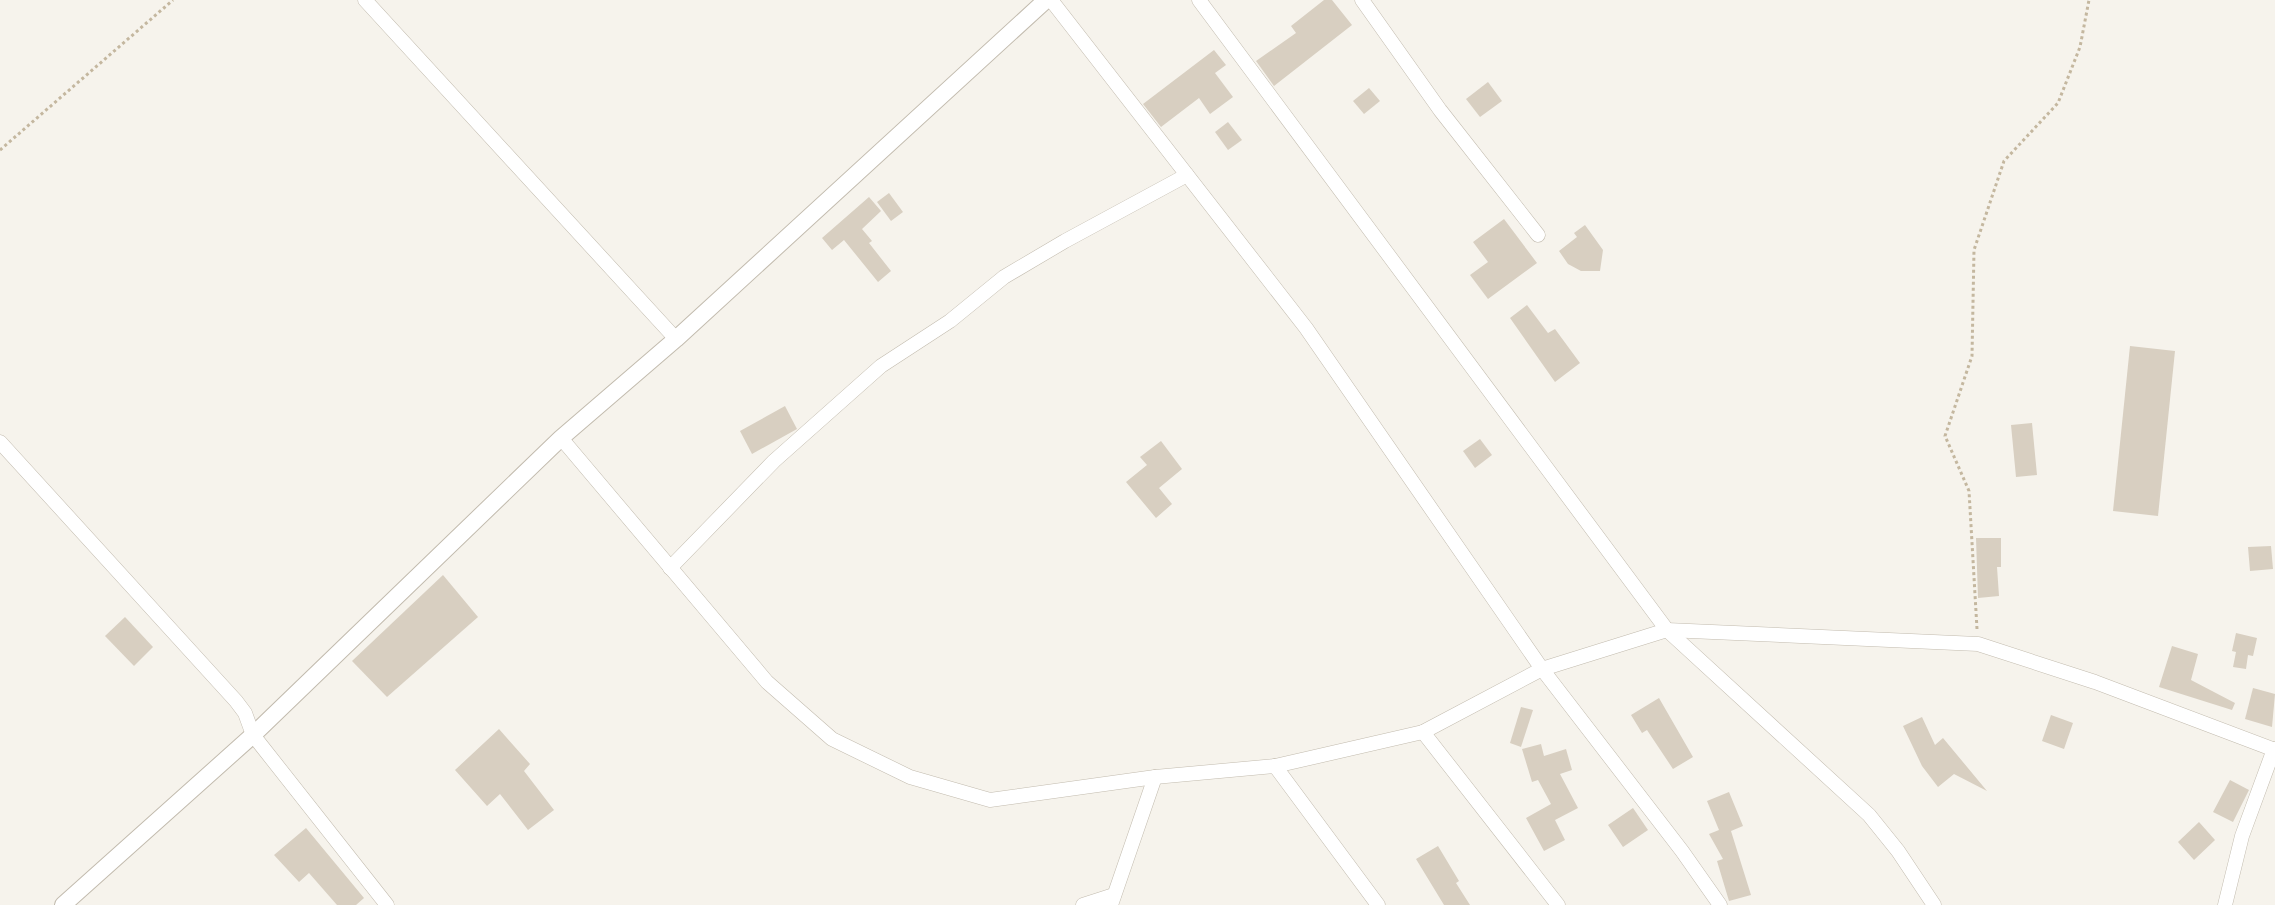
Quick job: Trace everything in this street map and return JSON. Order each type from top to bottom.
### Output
[{"type":"street","points":[[365,0],[676,339]]},
{"type":"street","points":[[63,905],[253,735],[561,438],[676,339],[1046,0]]},
{"type":"street","points":[[1051,0],[1306,328],[1542,669],[1682,851],[1720,905]]},
{"type":"street","points":[[1199,0],[1667,630],[1869,815],[1898,851],[1934,905]]},
{"type":"street","points":[[1362,0],[1440,110],[1538,235]]},
{"type":"street","points":[[670,568],[774,461],[881,366],[950,321],[1004,277],[1187,175]]},
{"type":"street","points":[[561,438],[767,682],[832,739],[910,777],[990,800],[1155,777],[1275,766],[1423,732],[1542,669],[1667,630],[1978,644],[2095,682],[2274,750],[2242,836],[2225,905]]},
{"type":"street","points":[[0,442],[236,701],[245,713],[253,735],[387,905]]},
{"type":"street","points":[[1423,732],[1558,905]]},
{"type":"street","points":[[1275,766],[1378,905]]},
{"type":"street","points":[[1083,905],[1113,900],[1155,777]]},
{"type":"path","points":[[0,150],[173,0]]},
{"type":"path","points":[[1978,644],[1969,491],[1945,436],[1972,356],[1974,250],[2004,161],[2058,104],[2080,47],[2089,0]]},
{"type":"building","points":[[1324,0],[1332,0],[1352,25],[1274,86],[1256,61],[1296,33],[1291,26]]},
{"type":"building","points":[[1214,50],[1226,65],[1215,73],[1233,97],[1210,114],[1199,98],[1161,127],[1143,104]]},
{"type":"building","points":[[1488,82],[1502,101],[1480,117],[1466,99]]},
{"type":"building","points":[[1369,88],[1380,101],[1364,114],[1353,101]]},
{"type":"building","points":[[1228,122],[1242,140],[1228,150],[1215,132]]},
{"type":"building","points":[[889,193],[903,212],[891,221],[877,202]]},
{"type":"building","points":[[869,197],[881,211],[862,229],[872,241],[869,243],[891,271],[878,282],[844,240],[832,250],[822,238]]},
{"type":"building","points":[[1504,219],[1537,263],[1488,299],[1470,275],[1488,262],[1473,242]]},
{"type":"building","points":[[1585,225],[1603,250],[1600,271],[1581,271],[1568,264],[1559,251],[1577,237],[1574,233]]},
{"type":"building","points":[[1527,305],[1548,333],[1555,329],[1580,363],[1555,382],[1510,318]]},
{"type":"building","points":[[2130,346],[2175,351],[2158,516],[2113,511]]},
{"type":"building","points":[[785,406],[797,429],[752,454],[740,431]]},
{"type":"building","points":[[2032,423],[2037,475],[2016,477],[2011,425]]},
{"type":"building","points":[[1480,439],[1492,455],[1475,468],[1463,451]]},
{"type":"building","points":[[1161,441],[1182,469],[1159,488],[1172,504],[1156,518],[1126,482],[1147,465],[1140,457]]},
{"type":"building","points":[[1976,538],[2001,538],[2001,567],[1997,567],[1999,596],[1978,598]]},
{"type":"building","points":[[2271,546],[2273,569],[2250,571],[2248,547]]},
{"type":"building","points":[[443,575],[478,617],[387,697],[352,661]]},
{"type":"building","points":[[125,617],[153,647],[134,666],[105,636]]},
{"type":"building","points":[[2236,633],[2257,638],[2253,656],[2248,655],[2246,669],[2233,667],[2236,652],[2232,651]]},
{"type":"building","points":[[2172,646],[2198,654],[2191,680],[2235,703],[2232,710],[2159,687]]},
{"type":"building","points":[[2253,688],[2275,694],[2272,727],[2245,719]]},
{"type":"building","points":[[1659,698],[1693,757],[1673,769],[1647,730],[1642,733],[1631,715]]},
{"type":"building","points":[[1521,707],[1533,710],[1521,747],[1510,743]]},
{"type":"building","points":[[2051,715],[2073,723],[2064,749],[2042,741]]},
{"type":"building","points":[[1922,717],[1935,745],[1943,738],[1987,791],[1954,774],[1938,787],[1922,766],[1903,726]]},
{"type":"building","points":[[499,729],[530,764],[524,771],[554,810],[528,830],[500,794],[487,806],[455,770]]},
{"type":"building","points":[[1541,744],[1544,756],[1566,749],[1572,770],[1560,774],[1578,808],[1555,820],[1565,840],[1544,851],[1526,818],[1551,804],[1538,780],[1532,782],[1522,749]]},
{"type":"building","points":[[2230,780],[2249,790],[2233,822],[2213,812]]},
{"type":"building","points":[[1729,792],[1743,826],[1731,831],[1751,895],[1729,901],[1717,861],[1723,859],[1709,834],[1719,830],[1707,801]]},
{"type":"building","points":[[1633,808],[1648,830],[1623,847],[1608,825]]},
{"type":"building","points":[[2199,822],[2215,840],[2194,860],[2178,842]]},
{"type":"building","points":[[306,828],[364,898],[356,905],[337,905],[309,873],[299,882],[274,855]]},
{"type":"building","points":[[1438,846],[1459,881],[1456,883],[1470,905],[1444,905],[1416,859]]}]
